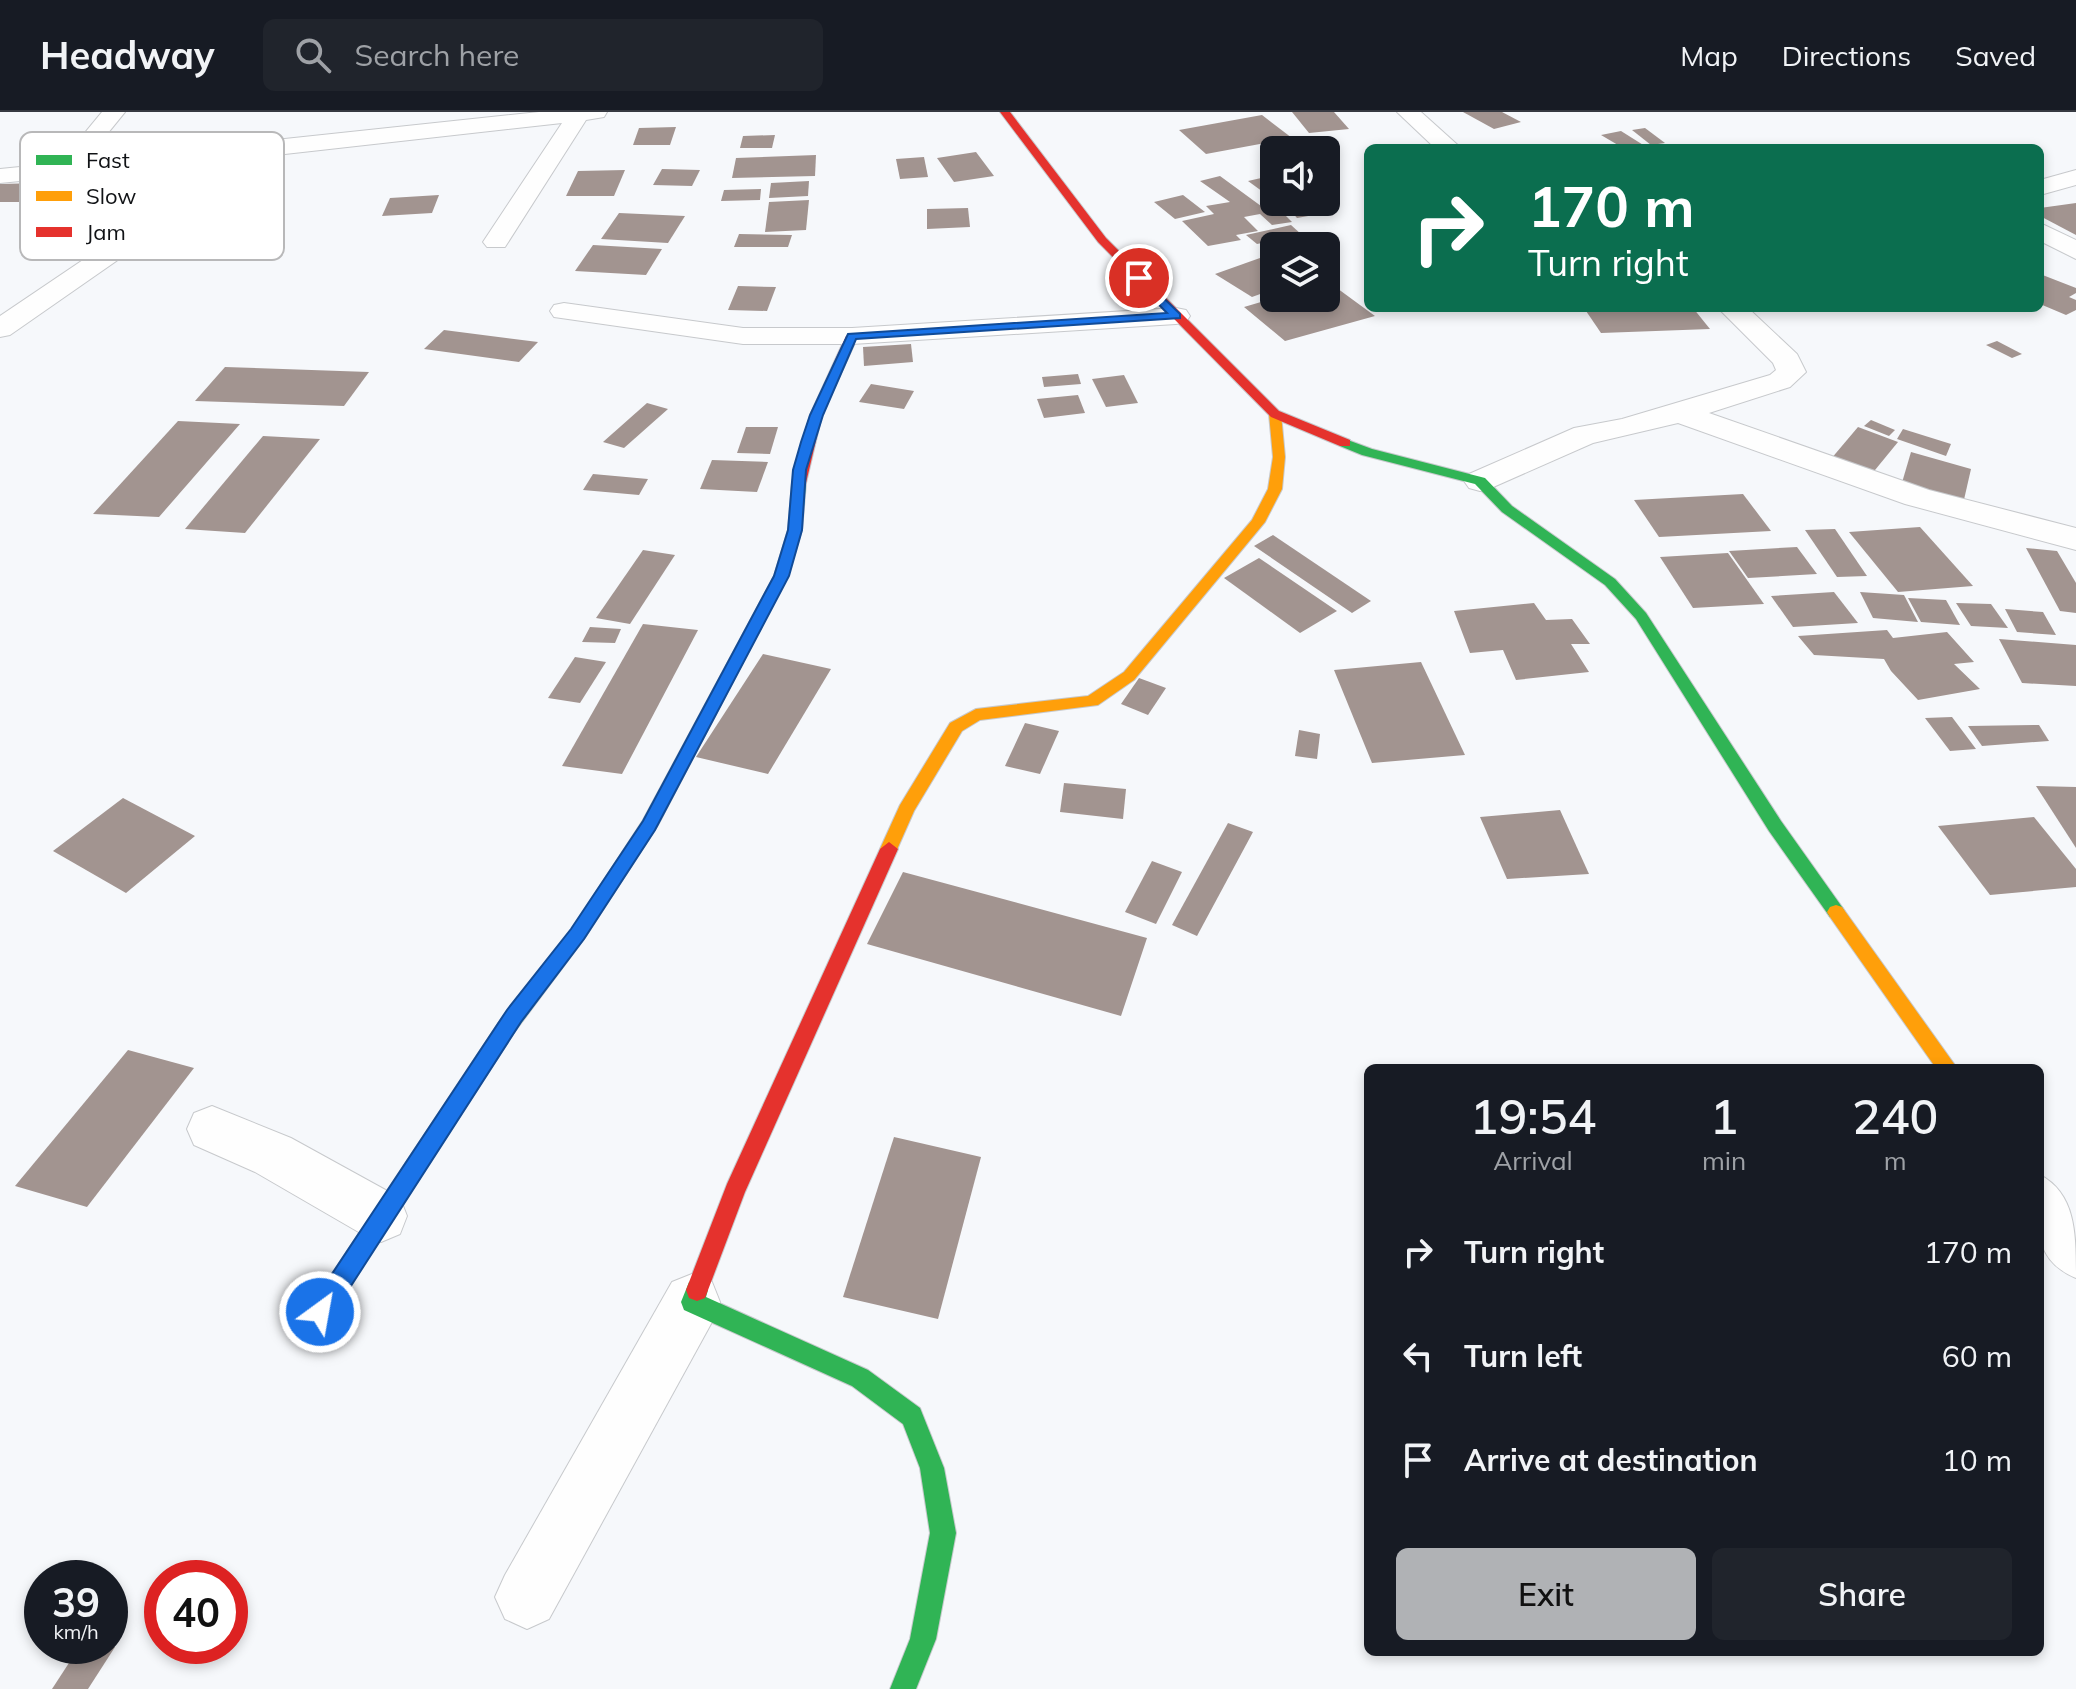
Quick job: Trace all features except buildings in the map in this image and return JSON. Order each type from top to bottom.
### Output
[{"type":"street","points":[[98,132],[114,112]]},
{"type":"street","points":[[1005,112],[1102,240],[1275,414],[1367,452],[1480,481],[1507,509],[1610,582],[1641,616],[1775,826],[1944,1064]]},
{"type":"street","points":[[1408,112],[1444,144]]},
{"type":"street","points":[[284,147],[587,113]]},
{"type":"street","points":[[496,242],[587,113]]},
{"type":"street","points":[[0,176],[20,174]]},
{"type":"street","points":[[2044,187],[2076,177]]},
{"type":"street","points":[[2044,233],[2076,251]]},
{"type":"street","points":[[0,329],[101,260]]},
{"type":"street","points":[[564,311],[743,336],[852,336],[1176,316]]},
{"type":"street","points":[[1480,481],[1585,435],[1625,428],[1780,381],[1791,372],[1787,360],[1736,312]]},
{"type":"street","points":[[320,1312],[514,1016],[578,934],[649,825],[781,576],[795,530],[800,470],[808,442],[816,415],[852,336]]},
{"type":"street","points":[[1679,413],[1917,497],[2076,539]]},
{"type":"street","points":[[527,1597],[692,1302],[735,1191],[906,810],[956,727],[976,715],[1092,701],[1129,676],[1258,522],[1275,489],[1279,457],[1275,414]]},
{"type":"street","points":[[212,1129],[273,1155],[381,1216]]},
{"type":"street","points":[[2044,1206],[2076,1251]]},
{"type":"street","points":[[692,1302],[860,1378],[912,1416],[932,1468],[943,1533],[923,1639],[903,1689]]},
{"type":"traffic: fast","points":[[1345,443],[1367,452],[1480,481],[1507,509],[1610,582],[1641,616],[1775,826],[1836,912]]},
{"type":"traffic: fast","points":[[506,1028],[578,934],[649,825],[781,576],[795,530],[799,483]]},
{"type":"traffic: fast","points":[[697,1290],[692,1302],[860,1378],[912,1416],[932,1468],[943,1533],[923,1639],[903,1689]]},
{"type":"traffic: slow","points":[[889,849],[906,810],[956,727],[976,715],[1092,701],[1129,676],[1258,522],[1275,489],[1279,457],[1275,414]]},
{"type":"traffic: slow","points":[[1836,912],[1944,1064]]},
{"type":"traffic: jam","points":[[1005,112],[1102,240],[1275,414],[1345,443]]},
{"type":"traffic: jam","points":[[799,483],[816,415],[852,336]]},
{"type":"traffic: jam","points":[[697,1290],[735,1191],[889,849]]},
{"type":"traffic: jam","points":[[320,1312],[506,1028]]},
{"type":"route","points":[[320,1312],[514,1016],[578,934],[649,825],[781,576],[795,530],[800,470],[808,442],[816,415],[852,336],[1176,316],[1139,278]]}]
